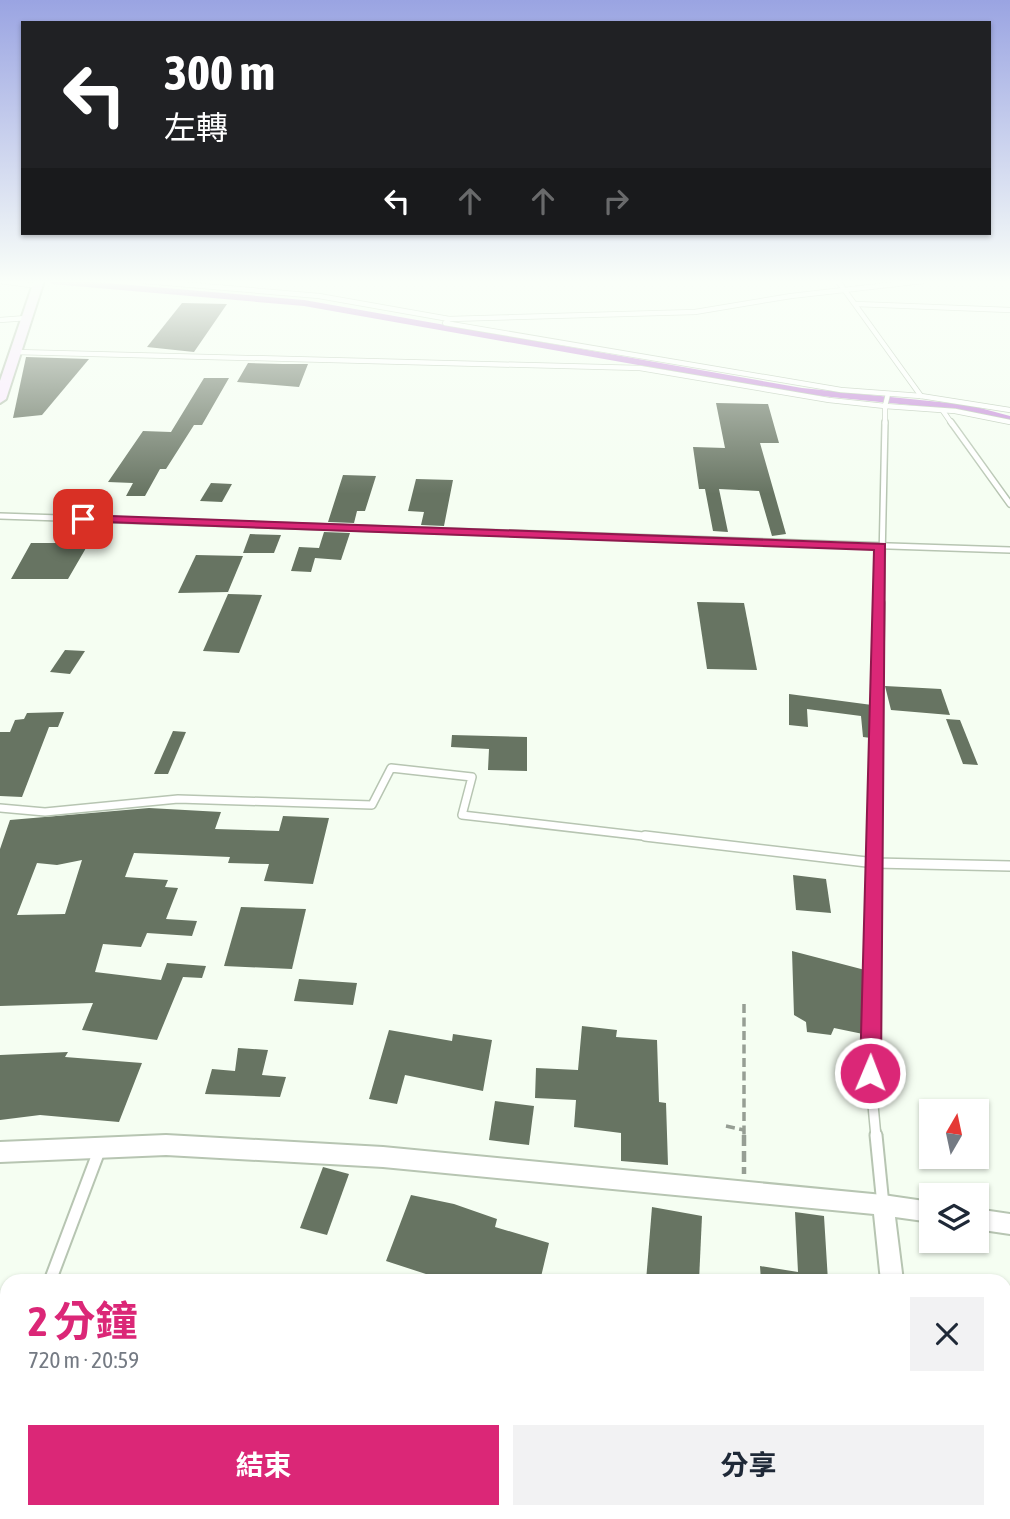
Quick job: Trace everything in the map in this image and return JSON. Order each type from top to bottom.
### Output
[{"type":"main road","points":[[0,399],[16,352]]},
{"type":"street","points":[[0,1152],[166,1145],[383,1157],[919,1210]]},
{"type":"street","points":[[883,1205],[891,1274]]},
{"type":"street","points":[[989,1221],[1010,1224]]},
{"type":"lane","points":[[16,352],[640,368],[829,400],[955,411],[1010,422]]},
{"type":"lane","points":[[615,352],[828,388],[921,396],[1010,410]]},
{"type":"lane","points":[[890,352],[921,396]]},
{"type":"lane","points":[[883,1205],[870,1073],[880,546],[885,406],[888,394]]},
{"type":"lane","points":[[943,411],[1010,505]]},
{"type":"lane","points":[[0,516],[1010,550]]},
{"type":"lane","points":[[0,808],[45,813],[178,799],[372,805],[391,768],[472,777],[462,815],[875,863],[1010,866]]},
{"type":"lane","points":[[53,1274],[100,1148]]},
{"type":"path","points":[[744,1004],[744,1192]]},
{"type":"path","points":[[726,1126],[744,1130]]},
{"type":"building","points":[[26,357],[89,359],[42,415],[13,418]]},
{"type":"building","points":[[248,363],[308,364],[299,387],[237,382]]},
{"type":"building","points":[[204,378],[229,378],[202,425],[194,425],[166,469],[160,469],[145,496],[126,496],[133,483],[108,482],[143,431],[171,432]]},
{"type":"building","points":[[716,403],[768,404],[779,443],[760,443],[786,534],[772,536],[759,491],[719,489],[728,532],[713,531],[705,489],[699,489],[693,447],[725,448]]},
{"type":"building","points":[[343,475],[376,476],[365,511],[357,511],[354,523],[328,522]]},
{"type":"building","points":[[416,479],[453,480],[444,526],[421,525],[424,512],[408,511]]},
{"type":"building","points":[[211,483],[232,484],[222,502],[200,501]]},
{"type":"building","points":[[70,524],[88,524],[84,529],[97,529],[68,579],[11,579],[31,543],[56,543]]},
{"type":"building","points":[[324,532],[350,533],[341,560],[315,558],[311,572],[291,571],[299,547],[319,548]]},
{"type":"building","points":[[250,534],[281,535],[274,553],[243,553]]},
{"type":"building","points":[[196,555],[243,556],[228,592],[178,593]]},
{"type":"building","points":[[228,594],[262,595],[239,653],[203,651]]},
{"type":"building","points":[[697,602],[744,603],[757,670],[707,669]]},
{"type":"building","points":[[65,650],[85,651],[70,674],[50,672]]},
{"type":"building","points":[[885,686],[941,689],[950,715],[891,710]]},
{"type":"building","points":[[789,694],[872,705],[871,738],[863,737],[861,716],[807,709],[808,727],[789,725]]},
{"type":"building","points":[[64,712],[58,727],[49,727],[22,797],[0,796],[0,732],[10,732],[15,720],[24,719],[27,713]]},
{"type":"building","points":[[946,719],[960,720],[978,765],[963,764]]},
{"type":"building","points":[[173,731],[186,732],[168,774],[154,774]]},
{"type":"building","points":[[452,735],[527,737],[527,771],[488,770],[489,749],[451,747]]},
{"type":"building","points":[[149,808],[221,812],[215,829],[279,831],[283,816],[329,818],[313,884],[264,881],[269,864],[228,863],[230,857],[134,853],[125,877],[168,880],[165,887],[178,888],[166,919],[197,921],[192,936],[147,933],[141,947],[103,944],[95,972],[161,980],[167,963],[206,966],[202,978],[183,977],[157,1040],[82,1030],[93,1003],[0,1006],[0,849],[10,820]],"holes":[[[82,860],[65,914],[17,915],[37,863],[57,865]]]},
{"type":"building","points":[[793,875],[826,879],[831,913],[796,910]]},
{"type":"building","points":[[241,907],[306,909],[292,969],[224,966]]},
{"type":"building","points":[[792,951],[865,970],[863,1034],[834,1028],[831,1035],[807,1032],[806,1022],[794,1015]]},
{"type":"building","points":[[299,979],[357,983],[353,1005],[294,1001]]},
{"type":"building","points":[[582,1026],[617,1030],[616,1037],[657,1040],[659,1102],[666,1103],[668,1165],[621,1161],[621,1133],[574,1127],[576,1100],[535,1098],[536,1068],[578,1070]]},
{"type":"building","points":[[389,1030],[452,1041],[453,1034],[492,1040],[483,1091],[405,1075],[397,1104],[369,1099]]},
{"type":"building","points":[[238,1048],[268,1050],[262,1075],[286,1077],[280,1097],[205,1094],[212,1069],[235,1071]]},
{"type":"building","points":[[68,1052],[65,1057],[142,1063],[119,1122],[40,1115],[0,1120],[0,1055]]},
{"type":"building","points":[[495,1101],[534,1106],[529,1145],[489,1140]]},
{"type":"building","points":[[323,1167],[349,1174],[327,1235],[300,1228]]},
{"type":"building","points":[[411,1195],[454,1204],[497,1219],[495,1227],[549,1243],[542,1274],[426,1274],[386,1261]]},
{"type":"building","points":[[652,1207],[702,1216],[699,1274],[647,1274]]},
{"type":"building","points":[[795,1212],[824,1216],[828,1274],[761,1274],[760,1266],[798,1272]]},
{"type":"waterway","points":[[581,352],[802,391],[969,408],[1010,419]]},
{"type":"route","points":[[83,519],[880,546],[870,1073]]}]
